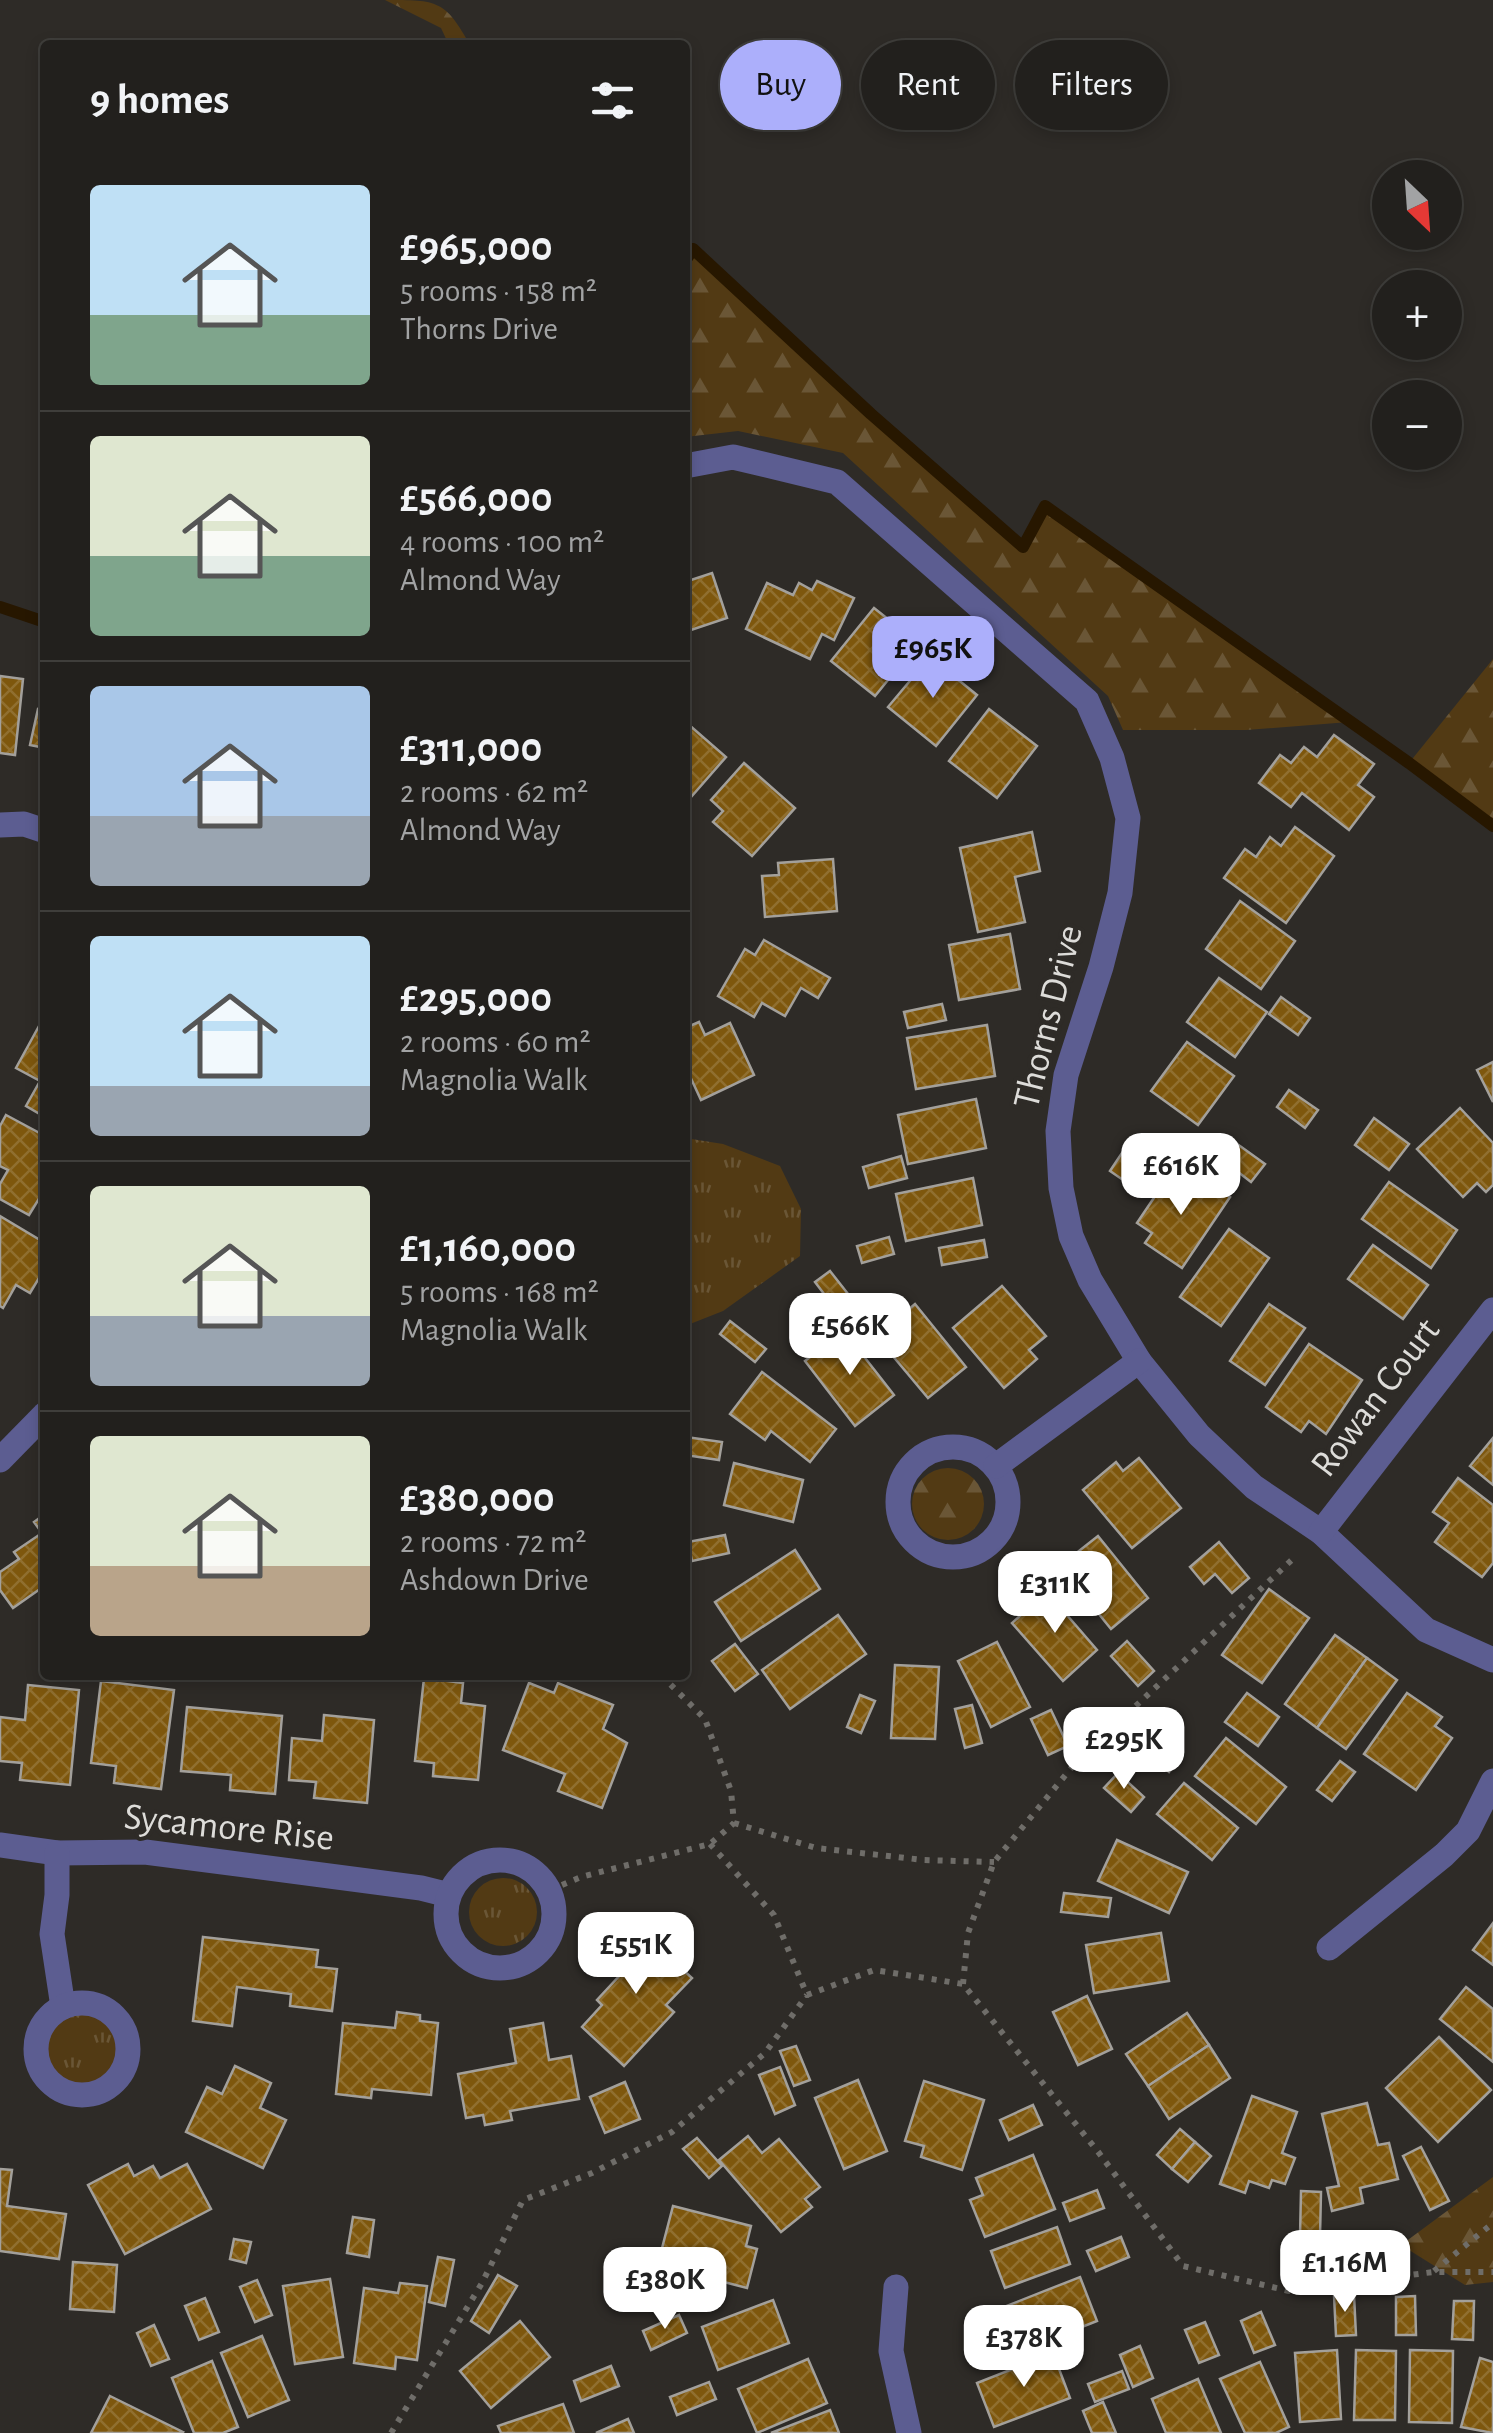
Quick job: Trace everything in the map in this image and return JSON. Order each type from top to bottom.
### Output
[{"type":"street","name":"Thorns Drive","points":[[690,465],[732,457],[837,482],[1088,702],[1112,758],[1128,818],[1120,893],[1066,1076],[1058,1131],[1060,1188],[1071,1236],[1090,1280],[1139,1360],[1200,1435],[1254,1487],[1321,1532],[1426,1630],[1493,1660]]},
{"type":"street","points":[[0,825],[24,824],[40,829]]},
{"type":"street","name":"Rowan Court","points":[[1321,1532],[1493,1310]]},
{"type":"street","points":[[996,1466],[1139,1360]]},
{"type":"street","points":[[0,1460],[40,1421]]},
{"type":"street","points":[[958,1447],[980,1453],[996,1466],[1006,1485],[1009,1508],[989,1545],[948,1558],[927,1552],[910,1538],[901,1520],[898,1498],[903,1477],[917,1460],[936,1450],[958,1447]]},
{"type":"street","points":[[1329,1948],[1468,1831],[1493,1781]]},
{"type":"street","name":"Sycamore Rise","points":[[0,1845],[57,1853],[144,1852],[421,1888],[448,1895]]},
{"type":"street","points":[[57,1853],[58,1895],[52,1934],[63,2007]]},
{"type":"street","points":[[518,1862],[537,1874],[550,1890],[554,1910],[552,1932],[540,1950],[523,1963],[503,1967],[481,1965],[464,1954],[450,1937],[446,1917],[448,1895],[461,1876],[476,1864],[518,1862]]},
{"type":"street","points":[[896,2286],[890,2351],[910,2433]]},
{"type":"path","points":[[963,1984],[968,1934],[994,1862],[1077,1762],[1321,1532]]},
{"type":"path","points":[[666,1680],[705,1719],[731,1791],[734,1822]]},
{"type":"path","points":[[734,1822],[816,1848],[924,1860],[994,1862]]},
{"type":"path","points":[[550,1890],[582,1877],[710,1844],[734,1822]]},
{"type":"path","points":[[710,1844],[774,1916],[807,1995]]},
{"type":"path","points":[[390,2433],[482,2283],[523,2200],[592,2174],[672,2132],[764,2053],[807,1995],[874,1970],[963,1984],[1183,2266],[1289,2291],[1434,2272],[1493,2272]]},
{"type":"path","points":[[1434,2272],[1493,2224]]},
{"type":"green space","points":[[385,0],[438,6],[454,19],[467,40],[447,40],[441,28]]},
{"type":"green space","points":[[693,249],[871,414],[1023,547],[1046,506],[1349,722],[1246,730],[1123,730],[1108,696],[843,453],[738,431],[690,436]]},
{"type":"green space","points":[[1493,659],[1493,826],[1409,763]]},
{"type":"green space","points":[[690,1139],[723,1144],[780,1166],[801,1209],[800,1256],[723,1311],[690,1324]]},
{"type":"green space","points":[[948,1468],[973,1479],[984,1504],[973,1529],[948,1540],[923,1529],[912,1504],[923,1479]]},
{"type":"green space","points":[[503,1878],[527,1888],[537,1912],[527,1936],[503,1946],[479,1936],[469,1912],[479,1888]]},
{"type":"green space","points":[[81,2014],[107,2024],[117,2050],[107,2076],[81,2086],[55,2076],[45,2050],[55,2024]]},
{"type":"green space","points":[[1493,2177],[1493,2282],[1465,2285],[1401,2245]]},
{"type":"building","points":[[712,573],[727,618],[690,630],[690,580]]},
{"type":"building","points":[[817,581],[854,598],[834,640],[822,634],[810,659],[746,629],[767,583],[793,595],[799,583],[812,590]]},
{"type":"building","points":[[874,608],[918,643],[875,696],[831,661]]},
{"type":"building","points":[[930,657],[977,695],[936,746],[888,707]]},
{"type":"building","points":[[0,676],[23,679],[15,755],[0,753]]},
{"type":"building","points":[[38,709],[40,709],[40,747],[30,745]]},
{"type":"building","points":[[989,709],[1037,746],[997,798],[949,761]]},
{"type":"building","points":[[690,726],[726,757],[690,798]]},
{"type":"building","points":[[1334,735],[1374,764],[1358,785],[1374,797],[1349,830],[1302,793],[1291,807],[1259,783],[1280,755],[1291,763],[1304,747],[1317,757]]},
{"type":"building","points":[[744,763],[795,808],[752,856],[713,822],[723,811],[711,800]]},
{"type":"building","points":[[1295,827],[1334,856],[1286,923],[1224,878],[1245,849],[1256,857],[1270,837],[1281,846]]},
{"type":"building","points":[[1032,832],[1040,871],[1015,877],[1025,922],[978,932],[960,848]]},
{"type":"building","points":[[833,859],[837,911],[765,917],[762,876],[779,875],[778,863]]},
{"type":"building","points":[[1240,901],[1295,941],[1261,989],[1206,949]]},
{"type":"building","points":[[1010,934],[1020,989],[959,1000],[949,945]]},
{"type":"building","points":[[764,940],[830,978],[818,998],[801,988],[785,1016],[762,1003],[754,1017],[718,996],[745,949],[755,955]]},
{"type":"building","points":[[1219,978],[1267,1012],[1235,1057],[1187,1022]]},
{"type":"building","points":[[1281,997],[1310,1018],[1298,1035],[1269,1014]]},
{"type":"building","points":[[942,1004],[946,1020],[908,1028],[904,1012]]},
{"type":"building","points":[[699,1022],[705,1035],[730,1023],[754,1075],[701,1100],[690,1076],[690,1026]]},
{"type":"building","points":[[987,1025],[995,1076],[916,1089],[907,1038]]},
{"type":"building","points":[[39,1026],[40,1081],[16,1068]]},
{"type":"building","points":[[1187,1042],[1234,1076],[1198,1125],[1151,1091]]},
{"type":"building","points":[[1493,1062],[1493,1102],[1477,1070]]},
{"type":"building","points":[[40,1081],[40,1114],[26,1106]]},
{"type":"building","points":[[1289,1090],[1318,1110],[1305,1128],[1277,1107]]},
{"type":"building","points":[[976,1099],[986,1148],[908,1164],[898,1115]]},
{"type":"building","points":[[1460,1108],[1493,1143],[1493,1185],[1486,1192],[1477,1183],[1463,1197],[1417,1149]]},
{"type":"building","points":[[6,1115],[40,1133],[40,1197],[29,1215],[0,1199],[0,1184],[8,1170],[0,1166],[0,1126]]},
{"type":"building","points":[[1374,1118],[1409,1144],[1389,1170],[1355,1145]]},
{"type":"building","points":[[1130,1141],[1162,1163],[1142,1193],[1110,1171]]},
{"type":"building","points":[[1233,1141],[1265,1164],[1251,1182],[1220,1158]]},
{"type":"building","points":[[901,1156],[907,1178],[869,1188],[863,1167]]},
{"type":"building","points":[[1172,1171],[1205,1194],[1211,1185],[1230,1197],[1182,1268],[1145,1243],[1152,1233],[1137,1223]]},
{"type":"building","points":[[973,1178],[982,1225],[906,1241],[896,1194]]},
{"type":"building","points":[[1389,1182],[1457,1230],[1431,1268],[1362,1219]]},
{"type":"building","points":[[0,1216],[40,1240],[40,1276],[30,1293],[16,1285],[3,1308]]},
{"type":"building","points":[[1229,1229],[1269,1258],[1221,1326],[1180,1297]]},
{"type":"building","points":[[889,1237],[894,1254],[862,1263],[857,1246]]},
{"type":"building","points":[[984,1240],[987,1257],[942,1265],[939,1248]]},
{"type":"building","points":[[1373,1245],[1428,1285],[1403,1319],[1348,1279]]},
{"type":"building","points":[[830,1271],[852,1299],[837,1311],[815,1282]]},
{"type":"building","points":[[1002,1286],[1046,1336],[1029,1350],[1037,1359],[1004,1388],[953,1328]]},
{"type":"building","points":[[915,1304],[966,1367],[928,1398],[876,1336]]},
{"type":"building","points":[[1269,1304],[1305,1328],[1265,1385],[1230,1361]]},
{"type":"building","points":[[730,1321],[766,1349],[755,1362],[720,1334]]},
{"type":"building","points":[[844,1331],[894,1395],[855,1426],[805,1361]]},
{"type":"building","points":[[1309,1344],[1362,1380],[1326,1434],[1309,1421],[1301,1432],[1266,1407]]},
{"type":"building","points":[[762,1372],[836,1429],[810,1462],[771,1431],[765,1440],[730,1414]]},
{"type":"building","points":[[690,1438],[722,1442],[719,1460],[690,1456]]},
{"type":"building","points":[[1493,1438],[1493,1485],[1470,1466]]},
{"type":"building","points":[[1139,1458],[1181,1508],[1132,1548],[1083,1490],[1116,1462],[1123,1471]]},
{"type":"building","points":[[734,1463],[803,1480],[793,1522],[724,1505]]},
{"type":"building","points":[[1458,1478],[1493,1505],[1493,1563],[1482,1577],[1435,1542],[1449,1523],[1433,1512]]},
{"type":"building","points":[[40,1534],[40,1589],[13,1608],[0,1590],[0,1572],[19,1559],[14,1552]]},
{"type":"building","points":[[725,1535],[729,1553],[692,1561],[690,1542]]},
{"type":"building","points":[[1098,1536],[1148,1598],[1111,1629],[1060,1566]]},
{"type":"building","points":[[1219,1542],[1249,1578],[1232,1593],[1215,1574],[1204,1584],[1190,1567]]},
{"type":"building","points":[[795,1550],[820,1589],[741,1641],[715,1602]]},
{"type":"building","points":[[1269,1589],[1309,1618],[1262,1683],[1222,1655]]},
{"type":"building","points":[[1047,1592],[1097,1650],[1063,1681],[1012,1623]]},
{"type":"building","points":[[838,1615],[866,1654],[790,1709],[762,1670]]},
{"type":"building","points":[[1335,1635],[1367,1658],[1317,1728],[1285,1704]]},
{"type":"building","points":[[1127,1641],[1154,1671],[1138,1686],[1111,1656]]},
{"type":"building","points":[[997,1642],[1030,1707],[991,1727],[958,1661]]},
{"type":"building","points":[[735,1644],[758,1674],[735,1691],[712,1661]]},
{"type":"building","points":[[1367,1658],[1397,1680],[1346,1749],[1317,1728]]},
{"type":"building","points":[[895,1665],[939,1667],[935,1739],[891,1738]]},
{"type":"building","points":[[424,1680],[463,1683],[461,1703],[485,1706],[478,1780],[433,1776],[434,1763],[415,1761]]},
{"type":"building","points":[[101,1681],[174,1690],[161,1789],[114,1783],[116,1766],[91,1763]]},
{"type":"building","points":[[529,1683],[554,1693],[558,1683],[613,1705],[603,1729],[627,1743],[602,1808],[558,1791],[565,1774],[503,1750]]},
{"type":"building","points":[[28,1685],[79,1690],[70,1785],[20,1780],[22,1763],[0,1761],[0,1717],[25,1720]]},
{"type":"building","points":[[1247,1693],[1279,1717],[1258,1746],[1225,1722]]},
{"type":"building","points":[[1407,1693],[1442,1717],[1435,1726],[1452,1738],[1416,1790],[1364,1754]]},
{"type":"building","points":[[860,1695],[875,1701],[861,1733],[847,1727]]},
{"type":"building","points":[[972,1705],[982,1743],[965,1748],[955,1709]]},
{"type":"building","points":[[187,1707],[282,1716],[275,1794],[230,1790],[231,1775],[181,1771]]},
{"type":"building","points":[[1051,1710],[1068,1746],[1048,1755],[1031,1719]]},
{"type":"building","points":[[324,1715],[374,1720],[367,1803],[314,1798],[316,1782],[289,1780],[292,1738],[322,1741]]},
{"type":"building","points":[[1153,1731],[1182,1756],[1169,1772],[1139,1747]]},
{"type":"building","points":[[1226,1738],[1286,1787],[1256,1824],[1195,1776]]},
{"type":"building","points":[[1340,1761],[1355,1772],[1332,1801],[1317,1790]]},
{"type":"building","points":[[1118,1773],[1144,1797],[1131,1812],[1104,1788]]},
{"type":"building","points":[[1184,1783],[1238,1828],[1212,1860],[1157,1814]]},
{"type":"building","points":[[1117,1840],[1188,1872],[1169,1913],[1098,1881]]},
{"type":"building","points":[[1064,1893],[1111,1898],[1108,1917],[1061,1912]]},
{"type":"building","points":[[1493,1923],[1493,1965],[1473,1950]]},
{"type":"building","points":[[638,1928],[692,1978],[666,2005],[674,2012],[624,2066],[582,2027],[602,2005],[597,2000],[621,1974],[607,1961]]},
{"type":"building","points":[[1161,1933],[1169,1981],[1094,1993],[1086,1945]]},
{"type":"building","points":[[203,1937],[318,1950],[316,1967],[337,1969],[332,2011],[290,2006],[291,1994],[237,1987],[232,2026],[193,2021]]},
{"type":"building","points":[[1466,1987],[1493,2009],[1493,2062],[1440,2019]]},
{"type":"building","points":[[1087,1996],[1112,2049],[1078,2065],[1053,2012]]},
{"type":"building","points":[[397,2012],[420,2015],[420,2021],[438,2023],[431,2095],[372,2089],[371,2098],[336,2094],[343,2023],[395,2028]]},
{"type":"building","points":[[1187,2013],[1209,2045],[1148,2086],[1126,2054]]},
{"type":"building","points":[[543,2023],[549,2060],[571,2056],[579,2099],[510,2111],[512,2120],[485,2125],[483,2115],[466,2118],[458,2074],[516,2063],[510,2029]]},
{"type":"building","points":[[1439,2037],[1491,2090],[1438,2142],[1386,2088]]},
{"type":"building","points":[[1209,2045],[1230,2078],[1169,2119],[1148,2086]]},
{"type":"building","points":[[796,2046],[810,2080],[794,2086],[780,2051]]},
{"type":"building","points":[[235,2066],[271,2083],[260,2108],[286,2120],[263,2168],[186,2132],[207,2087],[222,2094]]},
{"type":"building","points":[[780,2067],[795,2105],[775,2114],[759,2075]]},
{"type":"building","points":[[858,2080],[887,2151],[844,2169],[815,2098]]},
{"type":"building","points":[[924,2081],[984,2100],[962,2170],[921,2157],[924,2146],[905,2141]]},
{"type":"building","points":[[625,2082],[640,2119],[605,2133],[590,2097]]},
{"type":"building","points":[[1252,2096],[1297,2112],[1282,2153],[1295,2158],[1285,2184],[1272,2180],[1269,2188],[1249,2181],[1245,2193],[1220,2184]]},
{"type":"building","points":[[1367,2103],[1378,2145],[1389,2143],[1398,2179],[1360,2188],[1363,2203],[1332,2211],[1327,2188],[1339,2186],[1322,2114]]},
{"type":"building","points":[[1033,2105],[1042,2125],[1009,2140],[1000,2120]]},
{"type":"building","points":[[1180,2129],[1195,2142],[1172,2169],[1157,2155]]},
{"type":"building","points":[[748,2136],[762,2153],[779,2139],[820,2187],[805,2199],[812,2207],[781,2232],[719,2160]]},
{"type":"building","points":[[697,2138],[722,2166],[709,2178],[683,2149]]},
{"type":"building","points":[[1195,2142],[1211,2156],[1188,2182],[1172,2169]]},
{"type":"building","points":[[1421,2147],[1449,2201],[1430,2210],[1403,2156]]},
{"type":"building","points":[[1033,2155],[1055,2209],[985,2237],[970,2200],[983,2195],[976,2178]]},
{"type":"building","points":[[128,2164],[134,2176],[153,2166],[160,2178],[187,2164],[211,2209],[125,2254],[88,2185]]},
{"type":"building","points":[[0,2169],[12,2170],[7,2206],[66,2214],[59,2259],[0,2251]]},
{"type":"building","points":[[1097,2190],[1104,2208],[1070,2221],[1063,2203]]},
{"type":"building","points":[[1301,2191],[1321,2192],[1320,2237],[1300,2237]]},
{"type":"building","points":[[673,2206],[751,2226],[746,2246],[757,2249],[747,2288],[674,2269],[677,2256],[661,2252]]},
{"type":"building","points":[[353,2217],[374,2220],[369,2257],[347,2253]]},
{"type":"building","points":[[1057,2227],[1070,2264],[1005,2288],[991,2251]]},
{"type":"building","points":[[1121,2237],[1129,2257],[1096,2271],[1087,2251]]},
{"type":"building","points":[[234,2239],[251,2242],[246,2263],[230,2259]]},
{"type":"building","points":[[438,2257],[454,2260],[445,2306],[429,2302]]},
{"type":"building","points":[[73,2262],[117,2265],[114,2312],[70,2309]]},
{"type":"building","points":[[498,2275],[517,2286],[489,2333],[471,2321]]},
{"type":"building","points":[[1080,2277],[1097,2321],[1021,2351],[1004,2307]]},
{"type":"building","points":[[330,2279],[343,2357],[295,2364],[283,2286]]},
{"type":"building","points":[[257,2280],[272,2315],[255,2322],[240,2287]]},
{"type":"building","points":[[400,2283],[427,2286],[417,2360],[396,2357],[395,2369],[354,2363],[364,2288],[398,2293]]},
{"type":"building","points":[[1334,2295],[1354,2295],[1356,2335],[1336,2336]]},
{"type":"building","points":[[1415,2296],[1416,2335],[1396,2335],[1396,2297]]},
{"type":"building","points":[[205,2298],[219,2332],[199,2340],[185,2306]]},
{"type":"building","points":[[773,2300],[789,2343],[718,2370],[702,2327]]},
{"type":"building","points":[[1454,2301],[1474,2301],[1473,2340],[1452,2339]]},
{"type":"building","points":[[1261,2312],[1275,2345],[1254,2353],[1241,2321]]},
{"type":"building","points":[[679,2315],[687,2333],[651,2350],[643,2331]]},
{"type":"building","points":[[520,2321],[550,2357],[491,2408],[460,2371]]},
{"type":"building","points":[[1205,2322],[1219,2355],[1199,2363],[1185,2330]]},
{"type":"building","points":[[154,2325],[169,2359],[151,2366],[137,2333]]},
{"type":"building","points":[[262,2336],[289,2400],[248,2417],[221,2353]]},
{"type":"building","points":[[1140,2346],[1153,2378],[1133,2387],[1120,2355]]},
{"type":"building","points":[[1337,2350],[1341,2419],[1300,2422],[1295,2353]]},
{"type":"building","points":[[1356,2350],[1396,2351],[1395,2420],[1354,2420]]},
{"type":"building","points":[[1410,2350],[1453,2351],[1452,2423],[1409,2422]]},
{"type":"building","points":[[1053,2353],[1070,2398],[994,2427],[977,2383]]},
{"type":"building","points":[[1480,2358],[1493,2362],[1493,2433],[1461,2427]]},
{"type":"building","points":[[808,2359],[827,2403],[757,2433],[738,2389]]},
{"type":"building","points":[[212,2361],[238,2427],[223,2433],[194,2433],[172,2378]]},
{"type":"building","points":[[1260,2362],[1289,2427],[1276,2433],[1245,2433],[1220,2379]]},
{"type":"building","points":[[611,2366],[619,2386],[581,2401],[574,2381]]},
{"type":"building","points":[[1122,2371],[1129,2389],[1095,2402],[1088,2384]]},
{"type":"building","points":[[1198,2379],[1221,2433],[1166,2433],[1152,2399]]},
{"type":"building","points":[[709,2382],[716,2399],[677,2415],[670,2397]]},
{"type":"building","points":[[110,2396],[183,2432],[91,2433]]},
{"type":"building","points":[[1103,2402],[1116,2433],[1092,2433],[1083,2411]]},
{"type":"building","points":[[563,2404],[574,2433],[501,2433],[498,2426]]},
{"type":"building","points":[[830,2410],[839,2433],[771,2433]]},
{"type":"building","points":[[628,2419],[634,2433],[596,2433]]},
{"type":"waterway","points":[[690,254],[693,249],[871,414],[1023,547],[1045,506],[1493,826]]},
{"type":"waterway","points":[[0,607],[40,620]]}]
